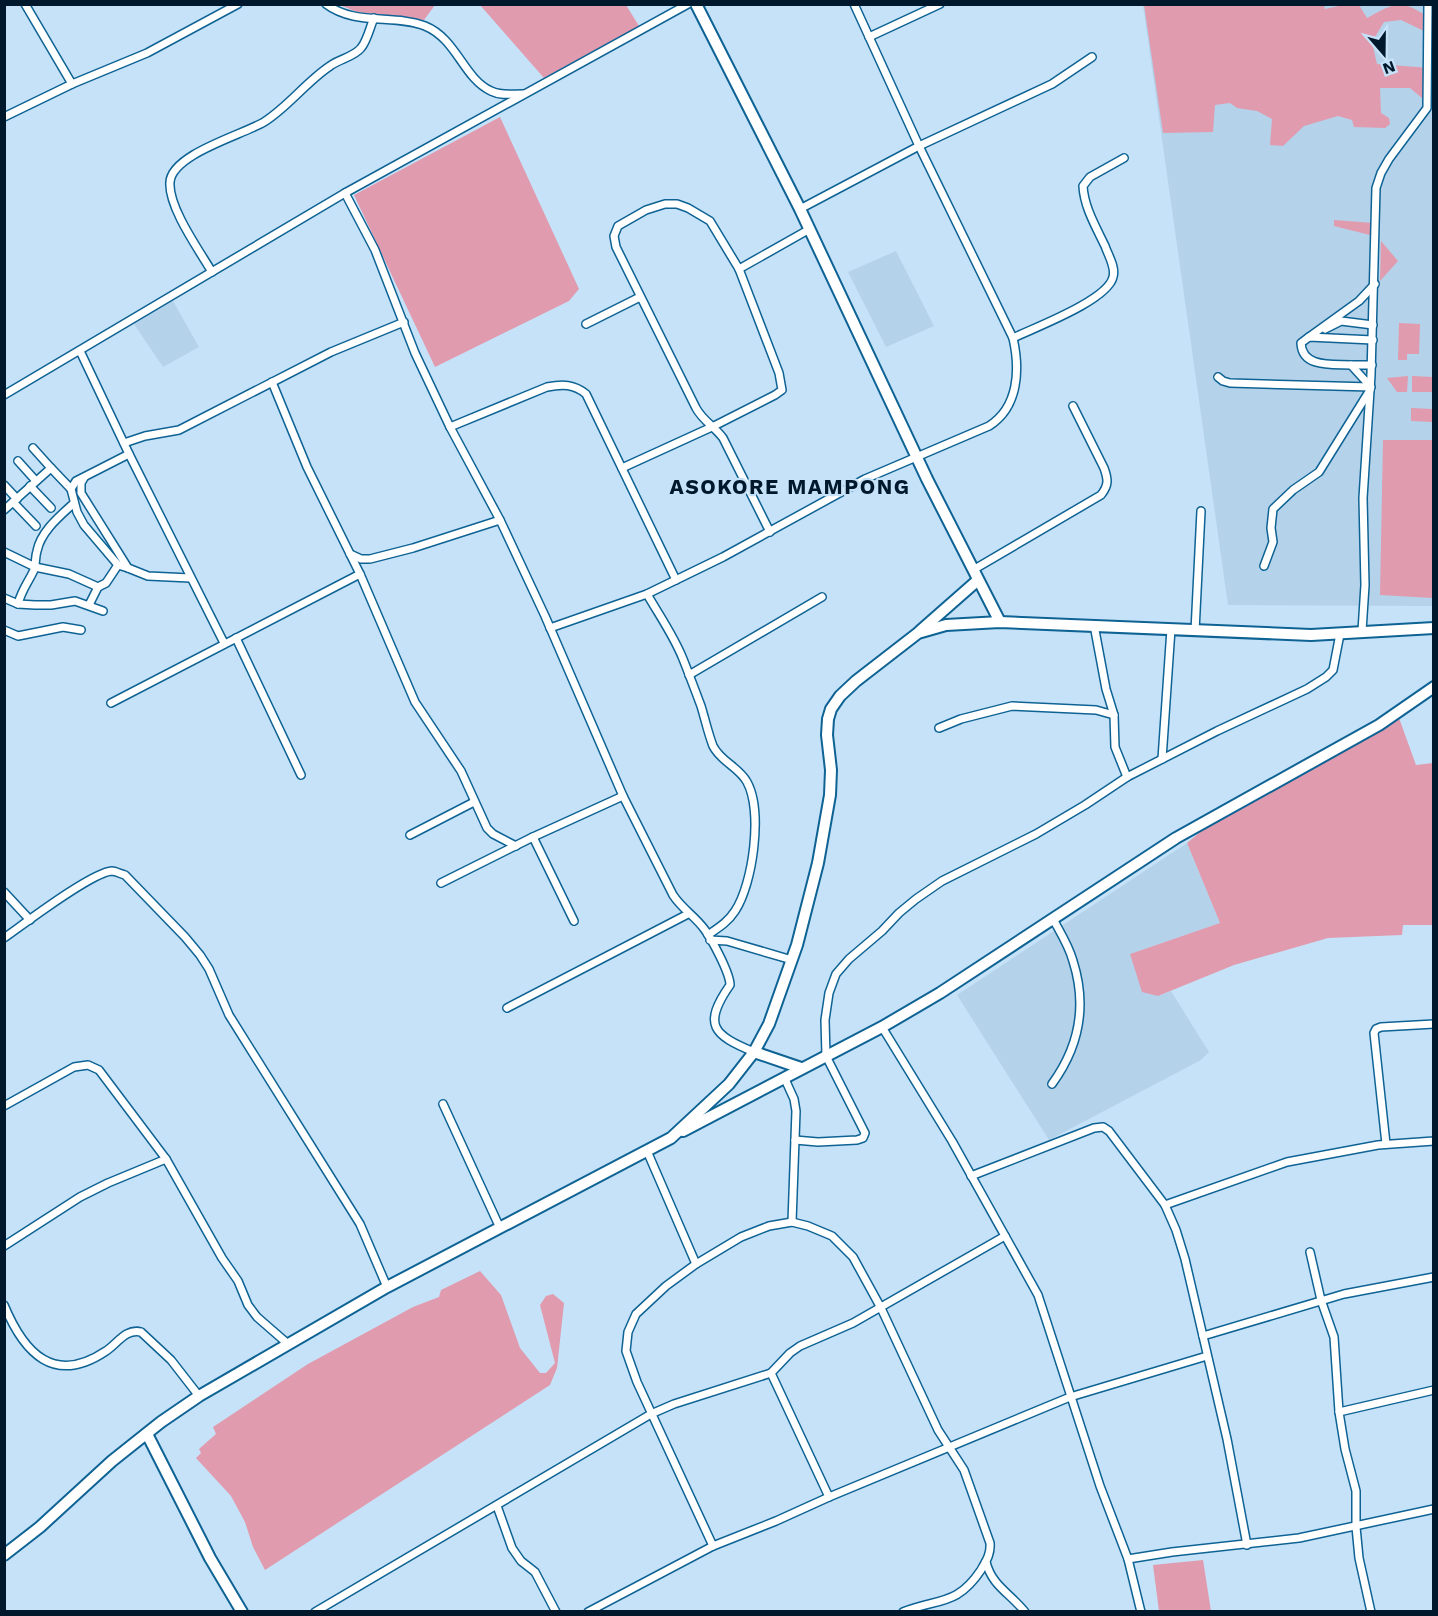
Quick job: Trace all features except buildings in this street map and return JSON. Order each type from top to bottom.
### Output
[{"type":"street","points":[[25,4],[72,84]]},
{"type":"street","points":[[4,117],[72,84],[147,53],[238,4]]},
{"type":"street","points":[[326,4],[335,11],[347,15],[425,26],[444,37],[473,76],[489,90],[502,94],[526,94]]},
{"type":"street","points":[[4,395],[345,193],[688,4]]},
{"type":"street","points":[[696,4],[800,209],[917,458],[1000,622]]},
{"type":"street","points":[[550,628],[648,594],[770,532],[866,479],[989,426],[1006,412],[1017,370],[1013,338],[919,146],[854,4]]},
{"type":"street","points":[[869,37],[940,4]]},
{"type":"street","points":[[1362,632],[1365,585],[1363,498],[1372,365],[1376,188],[1389,159],[1427,108],[1428,4]]},
{"type":"street","points":[[212,272],[173,205],[170,180],[174,170],[188,158],[264,122],[320,73],[362,47],[374,18]]},
{"type":"street","points":[[800,209],[919,146],[1052,84],[1092,57]]},
{"type":"street","points":[[1013,338],[1097,297],[1110,286],[1114,274],[1113,267],[1084,198],[1083,186],[1090,177],[1124,158]]},
{"type":"street","points":[[345,193],[375,250],[415,353],[450,427],[500,520],[550,628],[623,796],[673,895],[688,914],[697,920],[709,937],[730,981],[730,985],[718,1001],[715,1012],[715,1023],[720,1033],[730,1042],[801,1068]]},
{"type":"street","points":[[622,468],[714,426],[782,390],[779,373],[739,269],[717,230],[710,221],[677,204],[665,204],[626,220],[618,226],[614,236],[616,247],[696,408],[701,416],[714,426],[723,438],[770,532]]},
{"type":"street","points":[[739,269],[808,230]]},
{"type":"street","points":[[1372,365],[1323,364],[1305,358],[1301,352],[1301,343],[1359,301],[1375,284]]},
{"type":"street","points":[[586,324],[640,297]]},
{"type":"street","points":[[1309,337],[1341,321],[1373,325]]},
{"type":"street","points":[[124,443],[145,436],[179,430],[331,352],[404,322]]},
{"type":"street","points":[[1309,337],[1373,340]]},
{"type":"street","points":[[80,351],[190,579],[224,643]]},
{"type":"street","points":[[1351,365],[1371,387]]},
{"type":"street","points":[[1218,377],[1230,383],[1371,387]]},
{"type":"street","points":[[272,382],[307,467],[360,574],[415,702],[461,771],[487,828],[493,834],[516,846]]},
{"type":"street","points":[[450,427],[547,387],[559,384],[578,388],[586,394],[676,580]]},
{"type":"street","points":[[1264,566],[1273,542],[1271,528],[1273,509],[1293,490],[1319,472],[1371,387]]},
{"type":"street","points":[[671,1138],[729,1084],[754,1052],[769,1024],[792,960],[818,863],[831,795],[827,735],[831,709],[840,696],[856,681],[918,633],[976,575],[1101,495],[1107,487],[1108,478],[1104,468],[1073,406]]},
{"type":"street","points":[[33,448],[71,489],[80,519],[118,565],[148,576],[190,579]]},
{"type":"street","points":[[71,489],[76,481],[129,454]]},
{"type":"street","points":[[18,461],[51,508]]},
{"type":"street","points":[[4,510],[51,468]]},
{"type":"street","points":[[84,478],[81,483],[81,493],[128,567]]},
{"type":"street","points":[[4,486],[36,526]]},
{"type":"street","points":[[18,604],[22,588],[35,567],[37,551],[42,538],[55,521],[74,503]]},
{"type":"street","points":[[1195,631],[1200,511]]},
{"type":"street","points":[[350,554],[361,559],[370,559],[413,548],[500,520]]},
{"type":"street","points":[[104,547],[110,540]]},
{"type":"street","points":[[4,552],[35,567],[69,574],[98,587]]},
{"type":"street","points":[[89,605],[98,587],[106,583],[118,565]]},
{"type":"street","points":[[111,703],[360,574]]},
{"type":"street","points":[[648,594],[682,655],[713,746],[723,759],[738,770],[750,788],[756,829],[753,857],[744,893],[737,910],[709,937]]},
{"type":"street","points":[[689,675],[822,597]]},
{"type":"street","points":[[4,598],[18,604],[51,606],[69,601],[89,605],[103,611]]},
{"type":"street","points":[[918,633],[946,625],[1000,622],[1267,634],[1340,634],[1434,628]]},
{"type":"street","points":[[1094,626],[1106,689],[1114,715],[1116,747],[1127,777]]},
{"type":"street","points":[[4,630],[18,636],[58,627],[81,630]]},
{"type":"street","points":[[1162,759],[1172,629]]},
{"type":"street","points":[[795,1140],[818,1142],[857,1140],[863,1138],[865,1133],[826,1056],[825,1020],[829,993],[836,974],[849,959],[899,913],[942,881],[1036,834],[1085,806],[1127,777],[1217,731],[1308,689],[1333,670],[1340,634]]},
{"type":"street","points":[[236,638],[301,775]]},
{"type":"street","points":[[5,1553],[147,1434],[199,1395],[387,1287],[882,1027],[940,993],[1176,838],[1379,725],[1434,687]]},
{"type":"street","points":[[939,728],[961,719],[1012,706],[1096,710],[1114,715]]},
{"type":"street","points":[[441,884],[533,837],[623,796]]},
{"type":"street","points":[[410,835],[474,802]]},
{"type":"street","points":[[533,837],[574,921]]},
{"type":"street","points":[[4,938],[99,875],[112,871],[125,875],[185,937],[209,969],[229,1014],[360,1224],[387,1287]]},
{"type":"street","points":[[4,892],[30,920]]},
{"type":"street","points":[[507,1008],[688,914]]},
{"type":"street","points":[[1052,1084],[1065,1067],[1072,1051],[1078,1032],[1080,1008],[1078,982],[1072,959],[1053,919]]},
{"type":"street","points":[[709,937],[792,960]]},
{"type":"street","points":[[1386,1144],[1374,1033],[1381,1027],[1434,1023]]},
{"type":"street","points":[[882,1027],[952,1141],[1038,1295],[1100,1486],[1128,1560],[1141,1611]]},
{"type":"street","points":[[4,1106],[74,1067],[88,1065],[99,1070],[166,1159],[222,1258],[238,1281],[248,1305],[257,1317],[288,1344]]},
{"type":"street","points":[[784,1077],[794,1100],[796,1112],[792,1222]]},
{"type":"street","points":[[443,1104],[500,1228]]},
{"type":"street","points":[[971,1176],[1094,1128],[1103,1127],[1109,1131],[1165,1205],[1185,1259],[1238,1489],[1247,1545]]},
{"type":"street","points":[[1165,1205],[1287,1162],[1386,1144],[1434,1142]]},
{"type":"street","points":[[647,1151],[696,1264]]},
{"type":"street","points":[[4,1246],[80,1197],[166,1159]]},
{"type":"street","points":[[713,1546],[637,1382],[626,1351],[628,1332],[636,1314],[666,1286],[696,1264],[741,1237],[769,1226],[792,1222],[808,1226],[832,1236],[854,1257],[881,1308],[938,1430],[964,1470],[990,1543],[991,1552],[986,1562],[971,1585],[960,1594],[947,1600],[903,1611]]},
{"type":"street","points":[[315,1611],[651,1414],[674,1404],[771,1374],[790,1353],[800,1346],[881,1308],[1005,1236]]},
{"type":"street","points":[[1310,1252],[1321,1300],[1334,1337],[1339,1412],[1345,1449],[1356,1491],[1359,1558],[1371,1611]]},
{"type":"street","points":[[1203,1336],[1321,1300],[1434,1277]]},
{"type":"street","points":[[4,1305],[25,1343],[35,1355],[50,1363],[74,1366],[89,1362],[129,1332],[136,1330],[171,1360],[199,1395]]},
{"type":"street","points":[[588,1611],[713,1546],[1070,1397],[1208,1356]]},
{"type":"street","points":[[771,1374],[829,1497]]},
{"type":"street","points":[[1339,1412],[1434,1390]]},
{"type":"street","points":[[147,1434],[210,1558],[242,1611]]},
{"type":"street","points":[[497,1506],[512,1548],[521,1561],[534,1572],[556,1611]]},
{"type":"street","points":[[1128,1560],[1172,1552],[1299,1538],[1434,1509]]},
{"type":"street","points":[[986,1562],[989,1575],[1025,1611]]},
{"type":"shaded area","points":[[1324,4],[1325,9],[1343,5],[1359,5],[1367,18],[1394,5],[1407,6],[1433,20],[1433,29],[1424,31],[1401,20],[1384,22],[1372,42],[1377,64],[1430,68],[1433,81],[1422,98],[1410,88],[1380,88],[1381,113],[1389,118],[1390,124],[1385,128],[1354,127],[1352,120],[1338,116],[1304,126],[1283,146],[1270,145],[1272,119],[1257,111],[1237,108],[1230,103],[1215,105],[1213,132],[1163,133],[1144,5]]},
{"type":"shaded area","points":[[340,5],[435,5],[424,20],[357,12]]},
{"type":"shaded area","points":[[480,5],[626,5],[639,26],[544,78]]},
{"type":"shaded area","points":[[1143,5],[1433,5],[1433,606],[1228,605]]},
{"type":"shaded area","points":[[500,117],[579,289],[569,301],[435,367],[354,195]]},
{"type":"shaded area","points":[[1334,220],[1373,223],[1373,232],[1370,235],[1334,226]]},
{"type":"shaded area","points":[[1381,241],[1398,261],[1380,281]]},
{"type":"shaded area","points":[[896,251],[934,326],[886,347],[848,272]]},
{"type":"shaded area","points":[[173,301],[199,347],[163,367],[134,324]]},
{"type":"shaded area","points":[[1399,323],[1420,324],[1419,354],[1407,354],[1407,360],[1398,360]]},
{"type":"shaded area","points":[[1408,376],[1407,392],[1397,392],[1387,378]]},
{"type":"shaded area","points":[[1412,376],[1433,377],[1433,392],[1412,392]]},
{"type":"shaded area","points":[[1411,408],[1433,409],[1433,422],[1411,421]]},
{"type":"shaded area","points":[[1383,440],[1433,440],[1433,598],[1380,595]]},
{"type":"shaded area","points":[[1399,718],[1416,765],[1433,763],[1433,925],[1403,925],[1402,935],[1328,938],[1234,965],[1158,996],[1142,992],[1130,954],[1220,923],[1187,843],[1210,824]]},
{"type":"shaded area","points":[[1187,843],[1220,923],[1130,954],[1158,996],[1171,991],[1209,1052],[1201,1060],[1049,1140],[957,995]]},
{"type":"shaded area","points":[[480,1271],[501,1295],[520,1348],[540,1373],[546,1373],[555,1363],[540,1305],[546,1296],[553,1294],[564,1303],[557,1368],[550,1385],[265,1570],[253,1547],[245,1522],[231,1496],[196,1458],[201,1453],[199,1449],[216,1434],[213,1427],[308,1364],[413,1307],[439,1297],[441,1290]]},
{"type":"shaded area","points":[[1203,1560],[1211,1611],[1159,1611],[1153,1565]]},
{"type":"district","name":"ASOKORE MAMPONG","points":[[790,486]]}]
